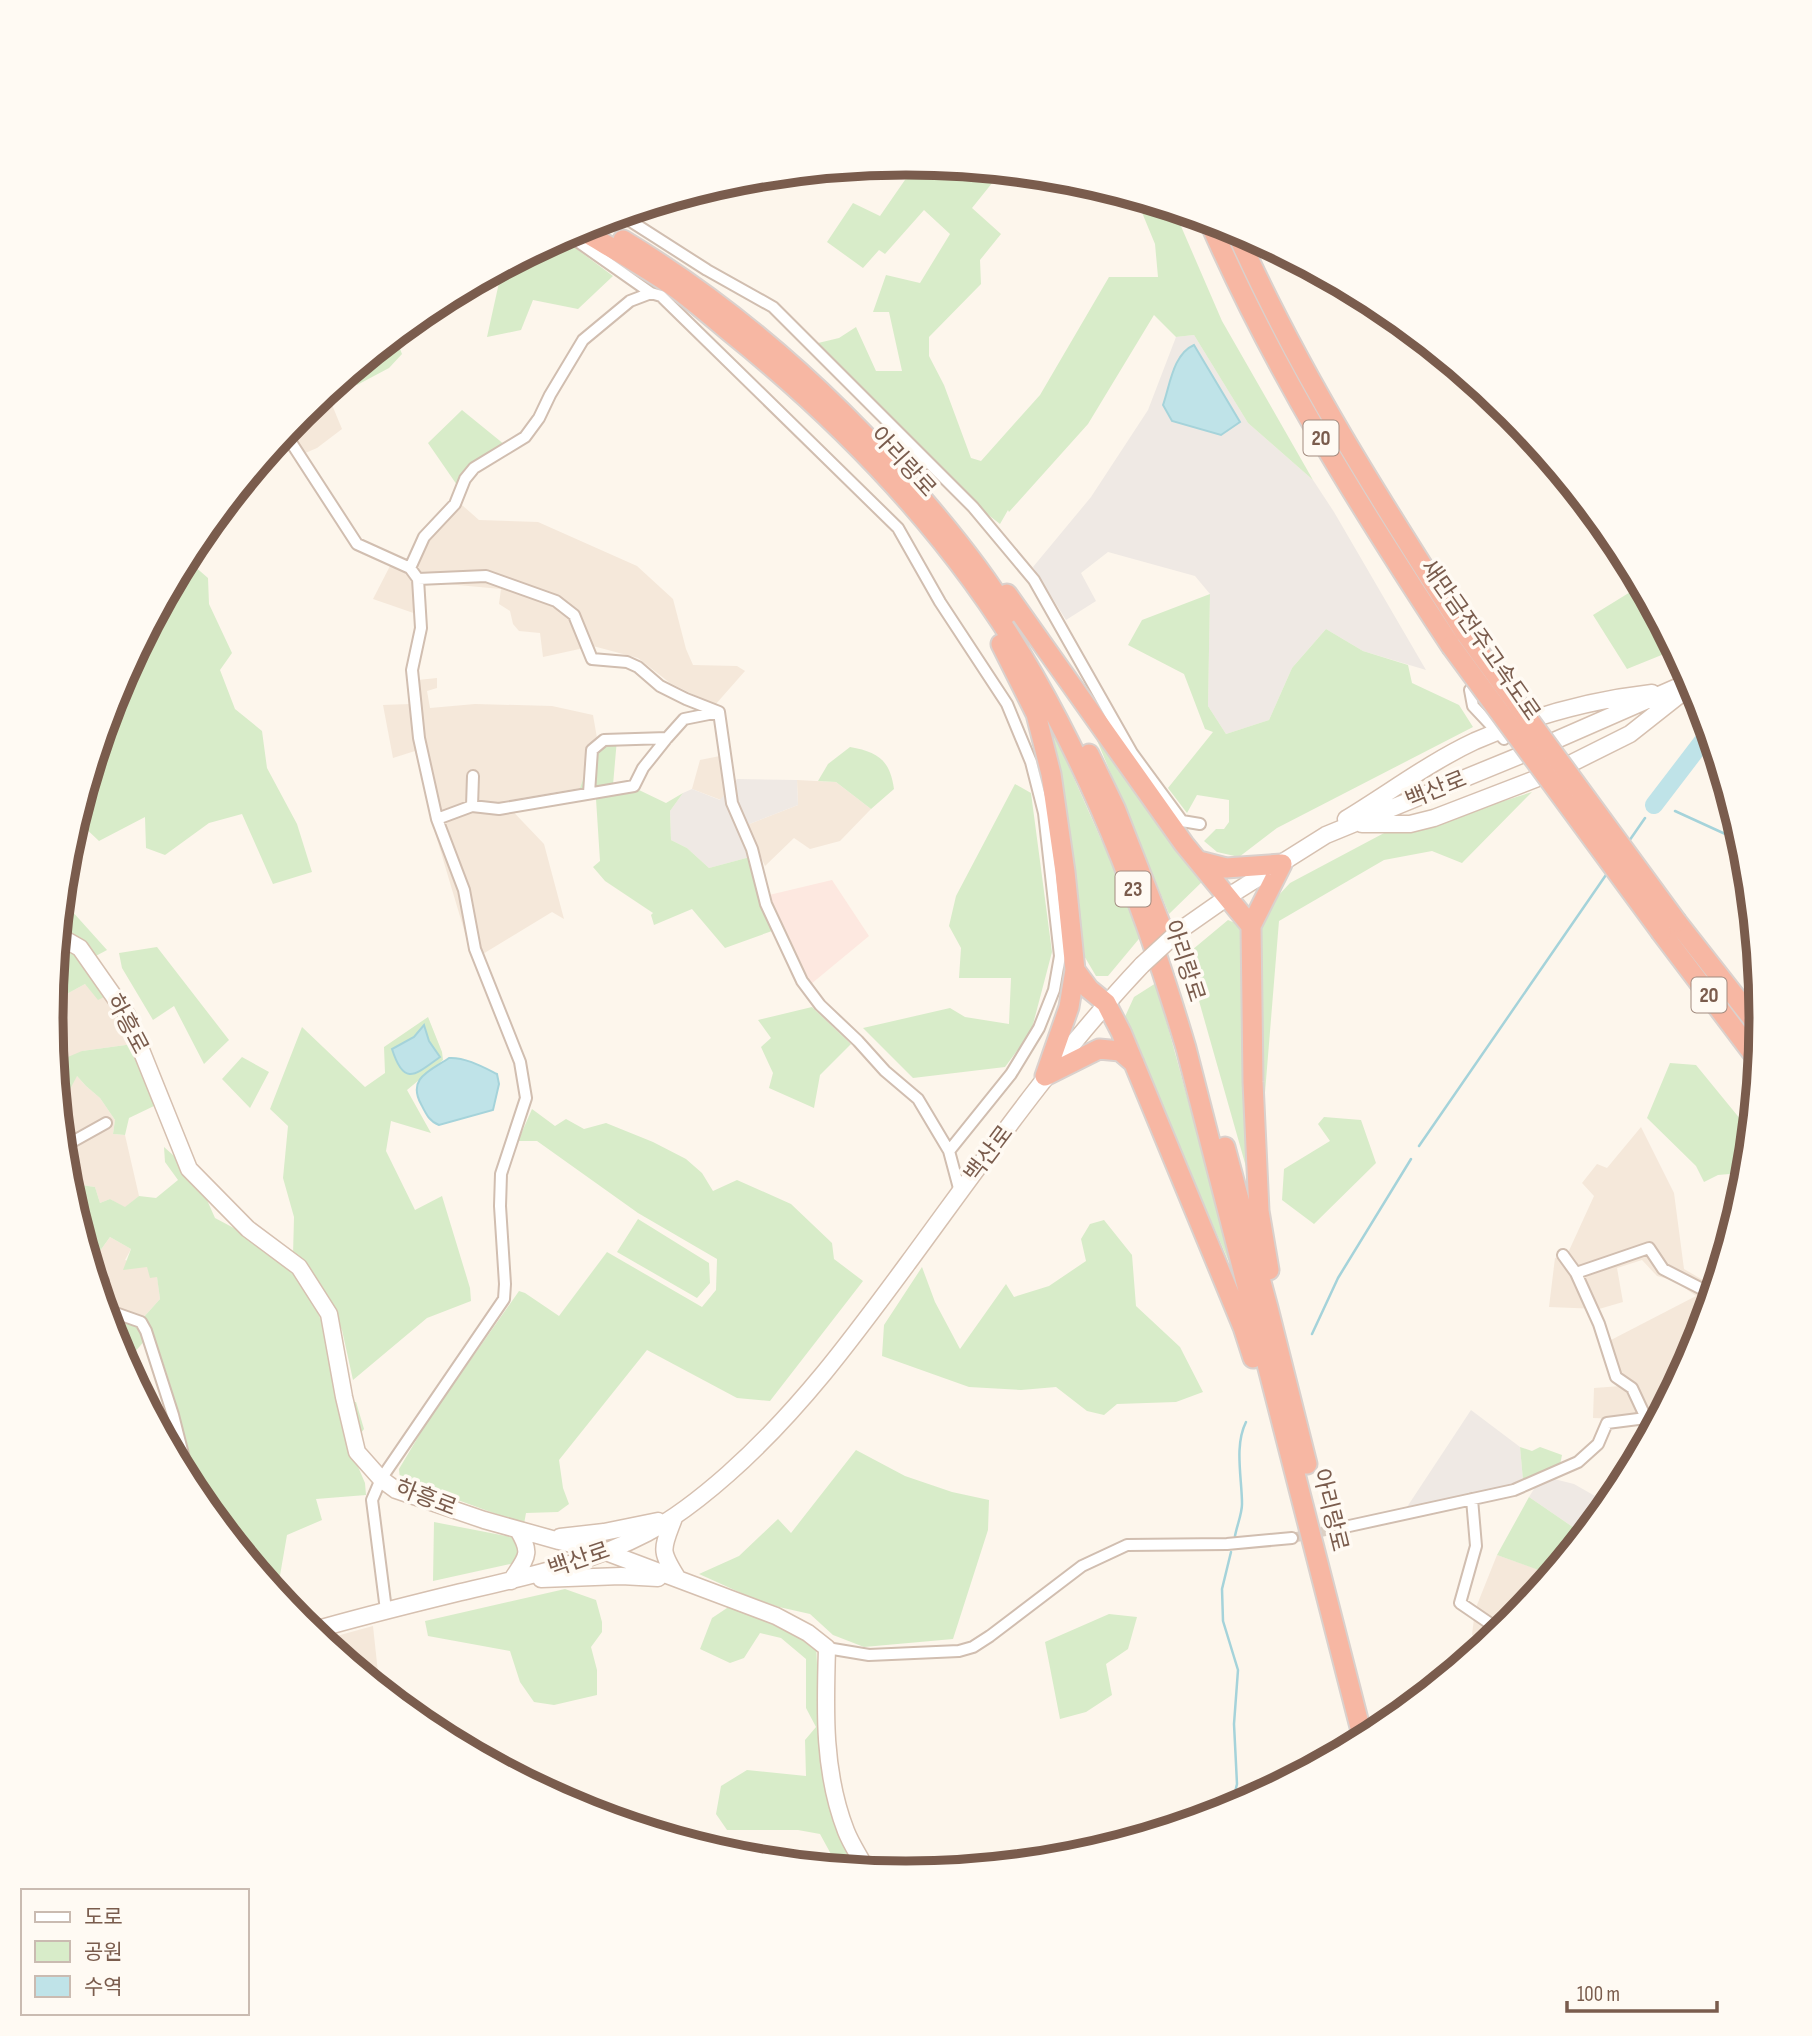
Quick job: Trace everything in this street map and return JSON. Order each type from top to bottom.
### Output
[{"type":"highway","name":"아리랑로","points":[[607,230],[662,264],[732,314],[809,381],[893,464],[959,542],[990,584],[1074,725],[1115,808],[1179,980],[1268,1308],[1371,1721]]},
{"type":"highway","name":"새만금전주고속도로","points":[[1215,234],[1233,275],[1302,406],[1370,524],[1669,927],[1748,1046]]},
{"type":"highway","name":"아리랑로","points":[[591,236],[677,289],[776,369],[861,450],[906,500],[967,576],[1001,624],[1034,676],[1071,747],[1111,832],[1149,932],[1186,1048],[1360,1728]]},
{"type":"highway","name":"새만금전주고속도로","points":[[1242,245],[1317,391],[1458,640]]},
{"type":"highway","points":[[990,584],[1001,585],[1168,822],[1251,926]]},
{"type":"highway","points":[[1001,624],[997,635],[1036,714],[1051,774],[1067,884],[1075,970],[1069,1007],[1045,1076]]},
{"type":"highway","points":[[1199,861],[1226,868],[1282,864]]},
{"type":"highway","points":[[1268,1308],[1273,1294],[1259,1211],[1253,1082],[1251,926],[1282,864]]},
{"type":"highway","name":"새만금전주고속도로","points":[[1669,927],[1749,1016]]},
{"type":"highway","points":[[1075,970],[1089,989],[1106,1003],[1135,1063],[1243,1327],[1273,1421],[1284,1431]]},
{"type":"highway","points":[[1045,1076],[1099,1049],[1120,1051],[1135,1063]]},
{"type":"main road","name":"백산로","points":[[324,1627],[511,1581],[606,1552],[674,1518],[767,1439],[839,1357],[1045,1076],[1106,1003],[1179,931],[1326,835],[1681,687]]},
{"type":"main road","points":[[1352,825],[1410,824],[1434,818],[1630,734],[1683,690]]},
{"type":"main road","points":[[1326,835],[1336,824],[1474,741],[1501,736],[1543,715],[1583,704],[1668,691]]},
{"type":"main road","name":"하흥로","points":[[67,941],[80,948],[127,1015],[189,1169],[248,1228],[299,1268],[329,1314],[357,1452],[382,1479],[396,1490],[518,1530],[606,1552],[776,1616],[808,1633],[827,1648]]},
{"type":"main road","points":[[548,1538],[604,1532],[674,1518]]},
{"type":"main road","points":[[674,1518],[663,1553],[678,1579]]},
{"type":"main road","points":[[511,1581],[527,1552],[527,1545],[518,1530]]},
{"type":"main road","points":[[511,1581],[621,1576],[678,1579]]},
{"type":"main road","points":[[827,1648],[825,1732],[833,1792],[847,1832],[861,1859]]},
{"type":"street","points":[[631,221],[685,257],[773,307],[973,507],[1034,580],[1097,693],[1146,772],[1181,821],[1200,824]]},
{"type":"street","points":[[578,241],[651,293],[662,296],[898,528],[940,602],[1007,704],[1031,762],[1044,813],[1060,956],[1054,990],[1040,1028],[1011,1074],[949,1151]]},
{"type":"street","points":[[410,568],[424,537],[455,504],[465,479],[474,468],[525,437],[539,418],[583,341],[630,301],[651,293]]},
{"type":"street","points":[[291,442],[357,544],[410,568],[418,579],[421,628],[412,670],[419,737],[437,820],[464,890],[475,949],[520,1062],[526,1098],[501,1174],[504,1299],[382,1479],[372,1500],[386,1610]]},
{"type":"street","points":[[418,579],[486,576],[556,601],[574,615],[592,659],[626,662],[638,667],[660,686],[719,712]]},
{"type":"street","points":[[1469,690],[1473,706],[1501,736]]},
{"type":"street","points":[[719,712],[732,803],[752,849],[766,904],[802,981],[820,1005],[885,1071],[918,1099],[949,1151],[960,1192]]},
{"type":"street","points":[[437,820],[472,806],[499,809],[634,786],[643,768],[684,719],[719,712]]},
{"type":"street","points":[[589,793],[592,750],[604,740],[667,738]]},
{"type":"street","points":[[472,806],[473,776]]},
{"type":"street","points":[[72,1142],[106,1124]]},
{"type":"street","points":[[1576,1273],[1649,1248],[1662,1269],[1704,1290]]},
{"type":"street","points":[[1563,1255],[1576,1273],[1599,1324],[1616,1377],[1632,1388],[1646,1418]]},
{"type":"street","points":[[117,1314],[141,1322],[146,1331],[181,1447]]},
{"type":"street","points":[[1340,1528],[1514,1490],[1578,1462],[1598,1444],[1608,1423],[1649,1416]]},
{"type":"street","points":[[1472,1499],[1476,1546],[1460,1603],[1491,1624]]},
{"type":"street","points":[[827,1648],[869,1655],[959,1651],[973,1647],[990,1636],[1082,1566],[1127,1545],[1227,1544],[1292,1538]]},
{"type":"shaded area","points":[[1194,335],[1248,423],[1313,480],[1426,670],[1363,651],[1326,629],[1292,668],[1269,720],[1226,734],[1208,706],[1210,594],[1195,576],[1108,552],[1081,573],[1096,601],[1066,620],[1033,567],[1091,497],[1148,410],[1176,337]]},
{"type":"shaded area","points":[[331,402],[342,429],[317,448],[303,454],[293,440]]},
{"type":"shaded area","points":[[454,498],[479,520],[538,522],[637,566],[673,599],[693,665],[737,666],[745,671],[715,705],[670,683],[638,658],[593,646],[543,657],[540,633],[519,631],[513,624],[510,611],[499,604],[501,589],[425,582],[425,617],[373,599],[390,566],[408,561]]},
{"type":"shaded area","points":[[437,678],[437,688],[427,691],[430,708],[475,704],[552,706],[593,715],[597,738],[580,788],[503,801],[544,844],[564,919],[552,912],[473,960],[434,829],[415,751],[393,758],[383,705],[411,704],[418,680]]},
{"type":"shaded area","points":[[720,756],[726,792],[721,800],[692,789],[700,760]]},
{"type":"shaded area","points":[[737,779],[797,780],[798,805],[747,825],[750,857],[709,868],[687,848],[671,840],[670,811],[683,793],[692,789],[720,800]]},
{"type":"shaded area","points":[[797,780],[836,782],[871,809],[840,841],[810,849],[794,838],[765,866],[747,825],[798,805]]},
{"type":"shaded area","points":[[832,880],[869,936],[811,984],[769,895]]},
{"type":"shaded area","points":[[85,984],[108,995],[133,1044],[82,1051],[66,1081],[63,1018],[64,996]]},
{"type":"shaded area","points":[[76,1075],[100,1098],[115,1120],[113,1134],[125,1135],[139,1196],[125,1208],[110,1199],[100,1203],[95,1187],[80,1185],[67,1094]]},
{"type":"shaded area","points":[[1641,1127],[1674,1193],[1684,1269],[1706,1282],[1685,1341],[1647,1420],[1593,1418],[1594,1388],[1621,1386],[1609,1341],[1696,1296],[1675,1281],[1657,1276],[1642,1260],[1617,1268],[1623,1302],[1599,1309],[1549,1307],[1555,1258],[1567,1255],[1594,1196],[1582,1183],[1597,1164],[1607,1168]]},
{"type":"shaded area","points":[[110,1237],[131,1249],[125,1260],[147,1267],[157,1276],[160,1299],[143,1318],[139,1328],[119,1319],[101,1265],[104,1265],[98,1254]]},
{"type":"shaded area","points":[[1471,1410],[1520,1447],[1523,1480],[1503,1487],[1407,1507]]},
{"type":"shaded area","points":[[1554,1479],[1574,1484],[1598,1498],[1576,1529],[1529,1497],[1539,1481]]},
{"type":"shaded area","points":[[1497,1555],[1542,1571],[1477,1638],[1472,1635],[1475,1610]]},
{"type":"shaded area","points":[[373,1626],[378,1675],[350,1652],[334,1637]]},
{"type":"green space","points":[[908,175],[995,180],[972,208],[1001,234],[980,260],[981,284],[929,337],[929,356],[944,385],[971,458],[981,461],[1040,395],[1109,277],[1158,277],[1155,244],[1141,209],[1179,221],[1222,321],[1313,480],[1248,423],[1194,335],[1176,337],[1154,315],[1088,424],[1009,512],[1008,510],[1000,524],[973,503],[814,344],[839,338],[856,327],[876,371],[902,371],[889,312],[873,312],[886,275],[920,283],[950,234],[924,210],[885,254],[879,250],[863,268],[827,242],[853,203],[880,216]]},
{"type":"green space","points":[[569,245],[613,276],[578,309],[533,300],[521,330],[487,337],[500,280],[533,262]]},
{"type":"green space","points":[[399,345],[402,354],[389,368],[357,385],[355,380]]},
{"type":"green space","points":[[462,410],[505,445],[474,461],[457,485],[428,443]]},
{"type":"green space","points":[[195,566],[208,578],[209,604],[232,653],[220,670],[235,709],[262,731],[267,768],[297,824],[312,872],[273,884],[242,814],[209,823],[165,855],[146,848],[145,817],[99,841],[85,828],[108,747],[127,695],[150,645]]},
{"type":"green space","points":[[1633,591],[1666,653],[1627,669],[1593,615]]},
{"type":"green space","points":[[1210,594],[1208,706],[1226,734],[1269,720],[1292,668],[1326,629],[1363,651],[1408,665],[1412,683],[1459,705],[1473,727],[1277,828],[1239,857],[1217,852],[1204,841],[1216,829],[1224,829],[1229,822],[1229,800],[1197,795],[1187,813],[1168,788],[1213,732],[1205,729],[1184,674],[1128,645],[1142,620]]},
{"type":"green space","points":[[1046,715],[1143,934],[1108,976],[1096,976],[1083,954]]},
{"type":"green space","points":[[1089,721],[1206,878],[1169,914]]},
{"type":"green space","points":[[597,738],[617,739],[613,785],[625,794],[639,790],[666,803],[683,793],[670,811],[671,840],[687,848],[709,868],[750,857],[772,931],[725,948],[692,909],[654,925],[651,915],[653,913],[605,881],[593,867],[600,861],[596,799],[580,788]]},
{"type":"green space","points":[[850,747],[881,759],[892,779],[894,789],[871,809],[836,782],[818,781],[828,764]]},
{"type":"green space","points":[[1015,784],[1031,793],[1052,952],[1031,1032],[1005,1067],[913,1078],[863,1028],[950,1008],[965,1017],[1009,1024],[1011,978],[959,978],[961,948],[949,926],[956,896]]},
{"type":"green space","points":[[1532,792],[1462,863],[1432,851],[1384,860],[1279,921],[1264,1105],[1258,931],[1276,898],[1290,883],[1386,832],[1478,809]]},
{"type":"green space","points":[[70,909],[107,950],[92,958],[67,937]]},
{"type":"green space","points":[[1228,920],[1240,925],[1252,1188],[1186,955]]},
{"type":"green space","points":[[67,946],[80,953],[108,995],[98,1000],[85,984],[64,996]]},
{"type":"green space","points":[[157,947],[229,1040],[204,1064],[174,1006],[153,1020],[122,968],[119,953]]},
{"type":"green space","points":[[1156,983],[1237,1280],[1123,1021],[1134,997]]},
{"type":"green space","points":[[812,1007],[851,1044],[820,1075],[814,1108],[769,1088],[773,1073],[761,1047],[771,1038],[758,1020]]},
{"type":"green space","points":[[428,1017],[443,1060],[407,1090],[431,1133],[391,1121],[386,1151],[415,1210],[442,1196],[470,1288],[471,1301],[427,1318],[353,1380],[342,1330],[307,1269],[293,1256],[294,1217],[283,1178],[288,1126],[270,1109],[302,1027],[365,1087],[385,1073],[384,1047]]},
{"type":"green space","points":[[133,1044],[154,1106],[129,1118],[125,1135],[113,1134],[115,1120],[100,1098],[77,1076],[67,1095],[64,1058],[82,1051]]},
{"type":"green space","points":[[242,1057],[269,1072],[250,1108],[222,1079]]},
{"type":"green space","points":[[1670,1063],[1696,1065],[1743,1122],[1734,1174],[1718,1175],[1704,1182],[1696,1166],[1647,1118]]},
{"type":"green space","points":[[532,1109],[555,1126],[566,1119],[584,1129],[606,1123],[653,1142],[686,1159],[702,1173],[713,1191],[737,1180],[791,1204],[832,1243],[834,1259],[863,1281],[770,1401],[737,1398],[647,1350],[559,1460],[563,1488],[569,1504],[558,1512],[526,1513],[524,1524],[400,1479],[399,1469],[427,1422],[519,1291],[559,1316],[607,1252],[702,1307],[716,1290],[717,1259],[638,1213],[537,1141],[518,1141]]},
{"type":"green space","points":[[1324,1117],[1361,1120],[1376,1163],[1314,1224],[1282,1200],[1284,1169],[1330,1141],[1318,1124]]},
{"type":"green space","points":[[164,1147],[203,1191],[215,1218],[247,1235],[303,1280],[321,1320],[337,1401],[356,1402],[364,1429],[350,1448],[365,1483],[366,1495],[316,1499],[322,1520],[287,1535],[279,1581],[237,1531],[233,1525],[234,1520],[229,1519],[191,1464],[167,1374],[143,1318],[160,1299],[157,1277],[150,1278],[147,1267],[123,1270],[131,1249],[110,1237],[98,1254],[92,1236],[80,1185],[95,1187],[100,1203],[110,1199],[125,1207],[139,1196],[156,1198],[178,1180],[165,1162]]},
{"type":"green space","points":[[638,1219],[709,1263],[710,1283],[697,1298],[617,1252]]},
{"type":"green space","points":[[1104,1220],[1132,1255],[1136,1306],[1180,1347],[1203,1392],[1176,1402],[1117,1404],[1104,1415],[1087,1411],[1056,1387],[1021,1390],[969,1387],[882,1356],[884,1325],[922,1267],[935,1302],[960,1349],[1006,1284],[1014,1297],[1049,1286],[1086,1261],[1081,1239],[1090,1224]]},
{"type":"green space","points":[[119,1319],[139,1328],[146,1339],[133,1354]]},
{"type":"green space","points":[[1520,1447],[1532,1451],[1540,1447],[1562,1455],[1560,1465],[1523,1480]]},
{"type":"green space","points":[[856,1450],[905,1476],[952,1492],[989,1500],[988,1530],[953,1639],[864,1647],[833,1635],[810,1614],[750,1597],[699,1574],[739,1556],[778,1519],[791,1533]]},
{"type":"green space","points":[[1529,1497],[1576,1529],[1542,1571],[1497,1555]]},
{"type":"green space","points":[[434,1522],[516,1538],[521,1547],[515,1563],[433,1581]]},
{"type":"green space","points":[[565,1589],[596,1600],[602,1622],[602,1632],[591,1647],[597,1670],[597,1695],[554,1705],[534,1702],[520,1682],[510,1651],[428,1636],[425,1621]]},
{"type":"green space","points":[[730,1606],[775,1621],[816,1643],[822,1773],[838,1829],[852,1859],[833,1857],[820,1834],[798,1830],[727,1830],[716,1814],[721,1786],[747,1770],[806,1776],[805,1740],[816,1727],[806,1708],[806,1659],[781,1638],[760,1633],[744,1658],[730,1663],[700,1649],[712,1618]]},
{"type":"green space","points":[[1109,1614],[1137,1617],[1128,1649],[1106,1664],[1112,1695],[1086,1712],[1060,1719],[1045,1642]]},
{"type":"water","points":[[1194,345],[1240,422],[1221,435],[1172,421],[1163,405],[1181,355]]},
{"type":"water","points":[[424,1025],[429,1041],[440,1057],[424,1069],[406,1073],[396,1061],[392,1049],[414,1037]]},
{"type":"water","points":[[449,1058],[468,1061],[497,1074],[499,1084],[493,1110],[439,1125],[428,1117],[417,1095],[419,1081],[428,1071]]},
{"type":"waterway","points":[[1654,805],[1702,742]]},
{"type":"waterway","points":[[1656,802],[1661,805]]},
{"type":"waterway","points":[[1675,811],[1729,836]]},
{"type":"waterway","points":[[1627,844],[1645,818]]},
{"type":"waterway","points":[[1419,1146],[1608,872]]},
{"type":"waterway","points":[[1312,1334],[1338,1278],[1411,1159]]},
{"type":"waterway","points":[[1235,1536],[1242,1508],[1239,1452],[1246,1422]]},
{"type":"waterway","points":[[1231,1552],[1222,1589],[1223,1621],[1238,1670],[1234,1724],[1237,1784],[1234,1794]]},
{"type":"tunnel","points":[[1292,1538],[1340,1528]]}]
